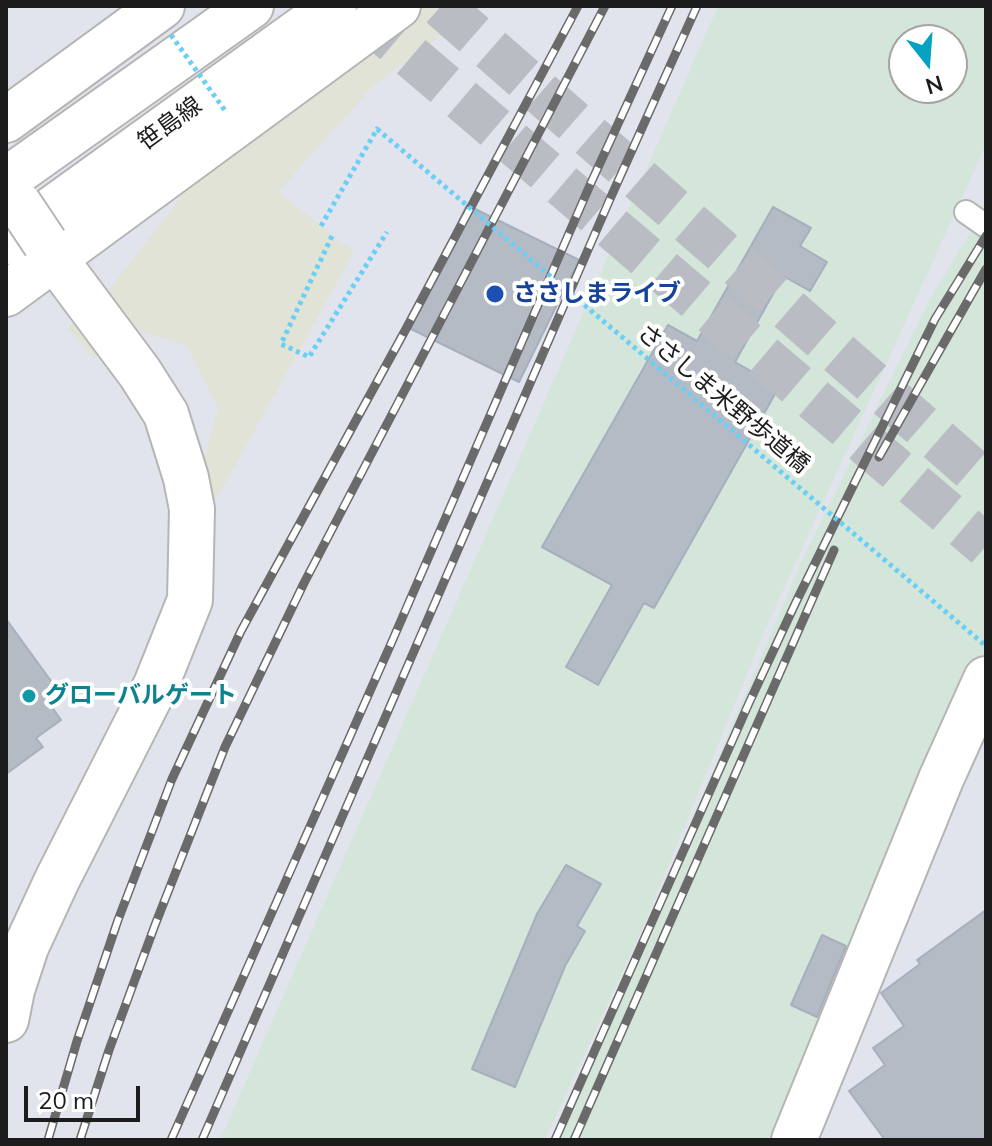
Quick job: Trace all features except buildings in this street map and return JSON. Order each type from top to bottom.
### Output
[{"type":"street","name":"笹島線","points":[[6,182],[251,6]]},
{"type":"street","name":"笹島線","points":[[35,248],[361,8]]},
{"type":"street","points":[[6,294],[35,248],[361,8]]},
{"type":"street","points":[[6,120],[166,20]]},
{"type":"street","points":[[6,182],[35,248],[140,373],[166,414],[192,509],[190,600],[156,685],[26,947],[6,1020]]},
{"type":"street","points":[[794,1140],[941,779],[986,679]]},
{"type":"lane","points":[[966,212],[986,226]]},
{"type":"path","points":[[166,20],[226,112]]},
{"type":"path","name":"ささしま米野歩道橋","points":[[321,226],[377,129],[986,646]]},
{"type":"path","points":[[332,236],[281,344],[309,357],[387,232]]},
{"type":"shaded area","points":[[416,6],[482,6],[374,85],[278,192],[354,252],[208,514],[200,472],[218,408],[186,345],[132,329],[93,358],[67,328],[102,299],[236,126]]},
{"type":"shaded area","points":[[718,6],[986,6],[986,145],[766,628],[642,930],[545,1140],[220,1140]]},
{"type":"shaded area","points":[[986,207],[986,643],[834,999],[768,1140],[555,1140],[591,1066],[803,558],[931,297]]},
{"type":"tunnel","points":[[441,6],[986,482]]},
{"type":"tunnel","points":[[361,14],[986,546]]},
{"type":"railway","points":[[48,1140],[118,920],[172,779],[241,631],[578,6]]},
{"type":"railway","points":[[80,1140],[155,925],[225,747],[304,583],[605,6]]},
{"type":"railway","points":[[171,1140],[590,185],[672,6]]},
{"type":"railway","points":[[202,1140],[610,199],[697,6]]},
{"type":"railway","points":[[555,1140],[796,602],[935,319],[986,236]]},
{"type":"railway","points":[[879,457],[986,269]]},
{"type":"railway","points":[[574,1140],[834,550]]},
{"type":"place","name":"ささしまライブ","points":[[495,294]]},
{"type":"place","name":"グローバルゲート","points":[[29,696]]}]
